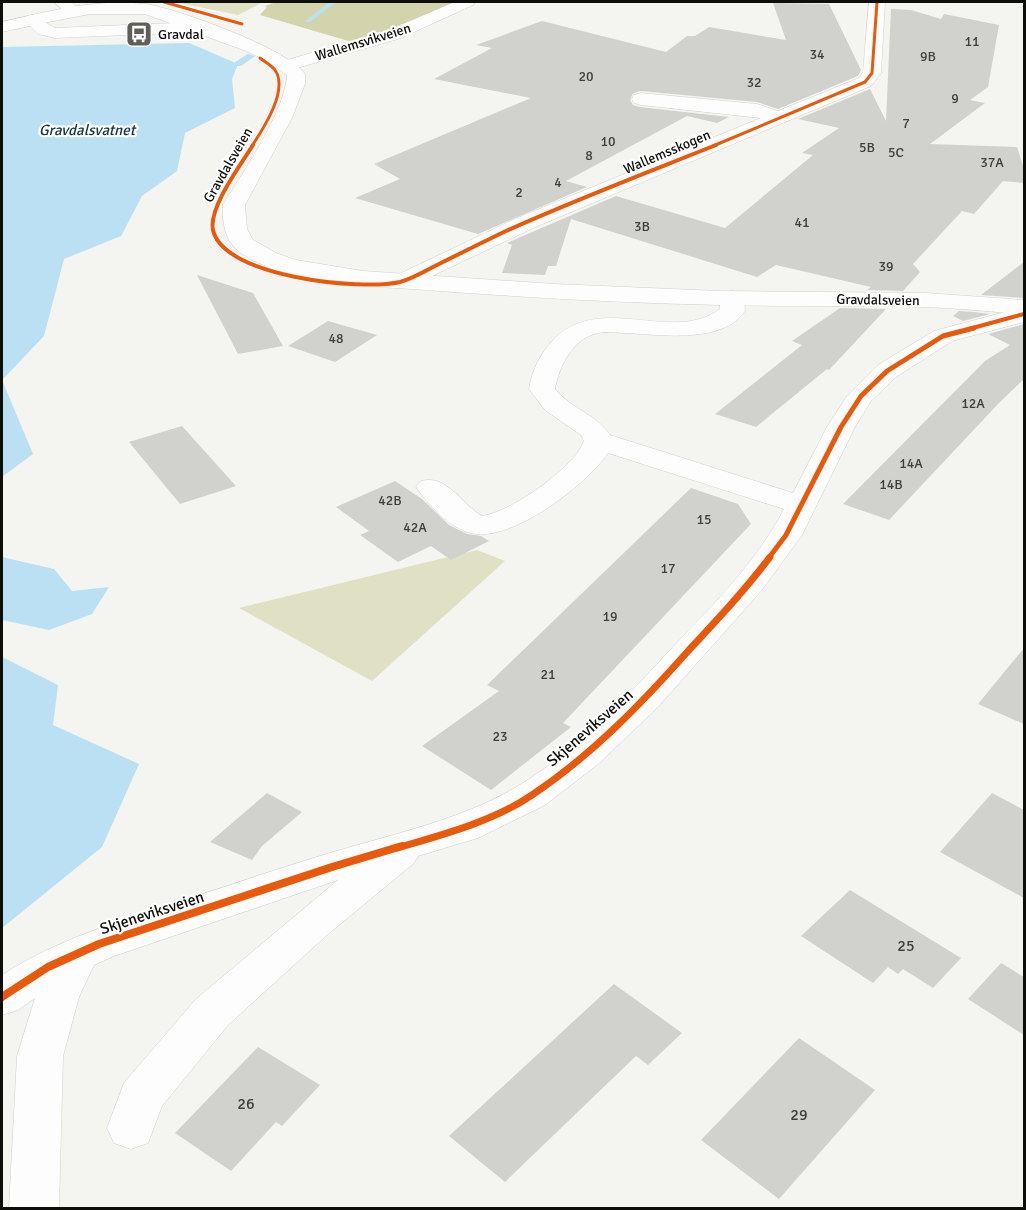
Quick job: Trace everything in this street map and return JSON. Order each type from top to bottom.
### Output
[{"type":"street","name":"Wallemsvikveien","points":[[290,65],[395,34],[467,2]]},
{"type":"street","name":"Wallemsskogen","points":[[403,281],[525,223],[865,82],[872,73],[877,2]]},
{"type":"street","points":[[2,27],[33,20],[67,6],[136,4],[275,57],[290,65]]},
{"type":"street","points":[[33,20],[44,30],[55,33],[199,27]]},
{"type":"street","name":"Gravdalsveien","points":[[290,65],[297,75],[295,89],[284,115],[234,205],[233,220],[237,236],[250,249],[267,256],[320,273],[548,293],[919,300],[1024,307]]},
{"type":"street","name":"Wallemsskogen","points":[[641,99],[757,110],[780,117]]},
{"type":"street","points":[[431,487],[469,521],[478,525],[488,525],[512,514],[563,483],[590,458],[598,441],[594,430],[552,405],[542,389],[547,369],[570,337],[588,327],[598,325],[693,328],[711,326],[734,311],[732,298]]},
{"type":"street","name":"Skjeneviksveien","points":[[2,998],[48,967],[99,944],[332,867],[464,828],[531,796],[584,756],[644,700],[750,584],[786,535],[841,427],[861,396],[886,371],[943,336],[1024,314]]},
{"type":"street","points":[[598,441],[801,505]]},
{"type":"street","points":[[131,1128],[141,1097],[212,1012],[312,924],[411,844]]},
{"type":"street","points":[[34,1209],[40,1056],[57,997],[78,953]]},
{"type":"green space","points":[[175,2],[263,2],[238,15]]},
{"type":"green space","points":[[276,2],[454,2],[388,32],[352,42],[260,15],[267,7],[265,6]]},
{"type":"green space","points":[[477,550],[505,561],[372,681],[239,608]]},
{"type":"water","name":"Gravdalsvatnet","points":[[189,43],[238,64],[232,79],[235,108],[185,133],[177,171],[142,196],[121,236],[64,259],[44,336],[2,380],[2,47]]},
{"type":"water","points":[[2,380],[33,454],[2,477]]},
{"type":"water","points":[[2,557],[54,569],[72,591],[109,587],[92,614],[49,630],[2,620]]},
{"type":"water","points":[[2,657],[58,685],[53,725],[139,764],[102,847],[2,928]]},
{"type":"building","points":[[773,3],[829,4],[861,70],[858,76],[778,109],[757,102],[641,91],[633,93],[630,100],[633,105],[640,107],[729,117],[717,123],[687,116],[566,181],[587,187],[478,234],[355,198],[400,179],[374,164],[531,98],[434,79],[492,48],[476,45],[542,21],[666,52],[687,36],[695,36],[709,27],[786,40]]},
{"type":"building","points":[[891,9],[911,10],[941,19],[944,14],[999,25],[988,87],[970,100],[985,103],[930,144],[1017,147],[1024,169],[1024,183],[1003,181],[974,214],[962,211],[913,264],[920,272],[903,291],[867,290],[871,287],[776,265],[757,277],[571,219],[556,266],[548,266],[545,275],[502,273],[512,245],[507,243],[616,196],[725,228],[813,155],[802,153],[839,128],[798,119],[870,89],[886,121]]},
{"type":"building","points":[[1024,262],[1024,298],[981,295]]},
{"type":"building","points":[[197,275],[253,293],[283,346],[238,354]]},
{"type":"building","points":[[840,308],[886,309],[829,370],[827,369],[756,427],[715,414],[802,345],[792,341]]},
{"type":"building","points":[[959,311],[990,314],[963,321],[953,316]]},
{"type":"building","points":[[328,321],[377,335],[335,362],[288,346]]},
{"type":"building","points":[[1024,324],[1024,379],[889,520],[843,504],[985,361],[1010,345],[988,334]]},
{"type":"building","points":[[182,426],[236,486],[180,504],[129,442]]},
{"type":"building","points":[[395,481],[422,499],[449,525],[489,541],[451,560],[431,546],[398,562],[360,535],[369,531],[336,507]]},
{"type":"building","points":[[691,488],[738,504],[751,524],[563,723],[571,727],[491,790],[422,746],[499,691],[487,685]]},
{"type":"building","points":[[1024,648],[1024,724],[978,704]]},
{"type":"building","points":[[267,793],[302,812],[262,846],[252,860],[210,842]]},
{"type":"building","points":[[992,793],[1024,810],[1024,898],[940,852]]},
{"type":"building","points":[[850,890],[961,958],[933,988],[903,969],[898,974],[888,967],[873,983],[801,936]]},
{"type":"building","points":[[1001,963],[1024,977],[1024,1035],[968,999]]},
{"type":"building","points":[[614,984],[682,1033],[648,1065],[636,1056],[505,1182],[449,1136]]},
{"type":"building","points":[[799,1038],[875,1090],[779,1199],[701,1140]]},
{"type":"building","points":[[258,1047],[320,1085],[282,1126],[276,1122],[231,1171],[175,1133]]},
{"type":"waterway","points":[[308,21],[333,2]]},
{"type":"waterway","points":[[238,64],[251,56]]},
{"type":"cycle path","points":[[164,2],[242,24]]},
{"type":"cycle path","points":[[260,58],[277,73],[279,87],[274,106],[264,127],[215,213],[212,228],[218,242],[232,254],[251,264],[275,271],[323,281],[375,286],[410,279],[516,227],[865,82],[872,73],[877,2]]},
{"type":"cycle path","points":[[2,997],[48,967],[99,944],[332,867],[464,828],[531,796],[584,756],[644,700],[750,584],[786,535],[841,427],[861,396],[887,371],[943,336],[1024,314]]},
{"type":"place","name":"Gravdal","points":[[139,34]]}]
